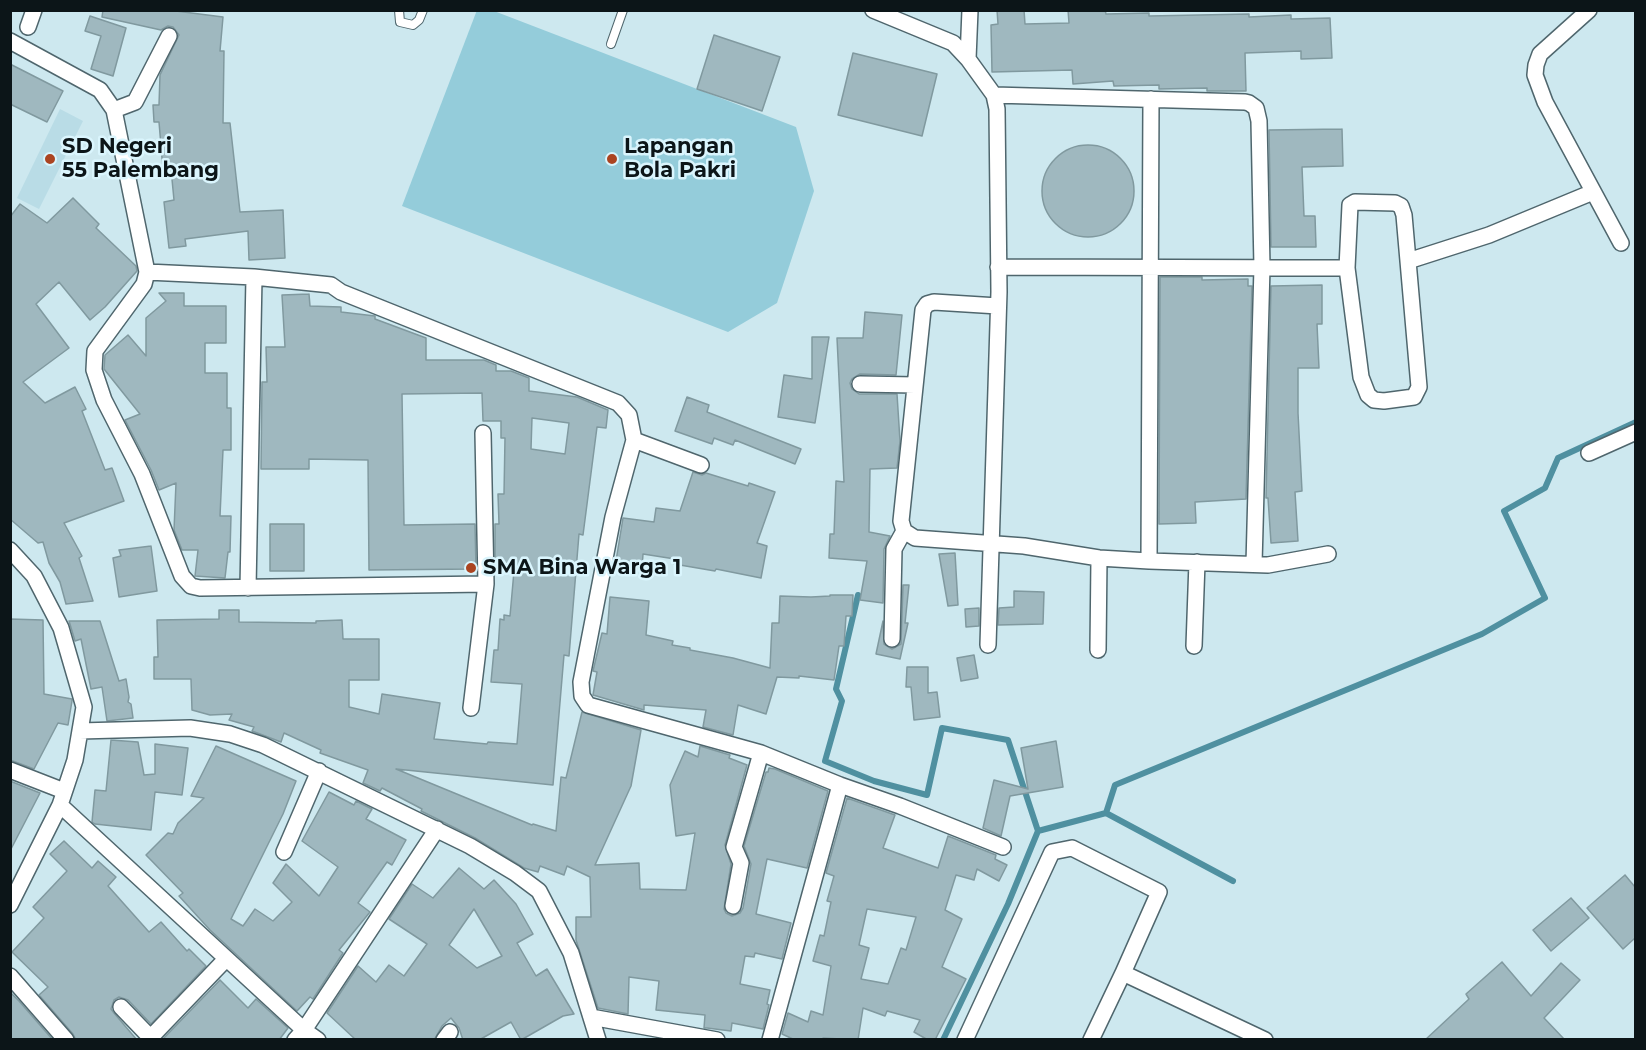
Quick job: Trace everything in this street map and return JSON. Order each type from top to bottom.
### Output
[{"type":"street","points":[[28,27],[33,10]]},
{"type":"street","points":[[873,10],[952,43],[968,59],[994,95],[997,109],[998,306],[993,545],[988,645]]},
{"type":"street","points":[[968,59],[970,10]]},
{"type":"street","points":[[1589,10],[1540,54],[1535,75],[1545,102],[1621,243]]},
{"type":"street","points":[[114,110],[135,102],[169,36]]},
{"type":"street","points":[[10,40],[100,90],[114,110],[147,272],[144,284],[95,351],[94,370],[104,400],[142,474],[182,576],[190,586],[248,588],[486,584]]},
{"type":"street","points":[[994,95],[1245,102],[1256,108],[1259,121],[1262,267],[1254,564]]},
{"type":"street","points":[[1149,561],[1151,99]]},
{"type":"street","points":[[1408,261],[1489,235],[1593,192]]},
{"type":"street","points":[[1355,202],[1395,203],[1401,206],[1404,215],[1419,387],[1414,397],[1384,401],[1374,400],[1368,395],[1363,385],[1347,268],[1350,205],[1355,202]]},
{"type":"street","points":[[998,267],[1347,268]]},
{"type":"street","points":[[147,272],[331,285],[341,292],[618,403],[629,415],[634,440],[613,517],[581,682],[582,696],[588,705],[761,753],[1003,847]]},
{"type":"street","points":[[248,588],[254,278]]},
{"type":"street","points":[[998,306],[934,302],[927,304],[923,310],[901,521],[904,531],[915,538],[1024,546],[1100,558],[1149,561],[1268,565],[1328,554]]},
{"type":"street","points":[[860,384],[915,385]]},
{"type":"street","points":[[1588,453],[1635,432]]},
{"type":"street","points":[[471,708],[486,584],[483,433]]},
{"type":"street","points":[[634,440],[701,465]]},
{"type":"street","points":[[892,639],[894,549],[904,531]]},
{"type":"street","points":[[10,550],[34,576],[61,628],[84,707],[75,760],[62,798],[10,905]]},
{"type":"street","points":[[1098,650],[1100,558]]},
{"type":"street","points":[[1194,646],[1197,562]]},
{"type":"street","points":[[80,730],[190,728],[230,734],[263,745],[319,771],[470,846],[515,873],[539,891],[571,953],[598,1040]]},
{"type":"street","points":[[733,906],[741,863],[734,847],[761,753]]},
{"type":"street","points":[[10,770],[62,798],[226,958],[300,1035],[318,1040]]},
{"type":"street","points":[[284,852],[319,771]]},
{"type":"street","points":[[770,1040],[840,785]]},
{"type":"street","points":[[300,1035],[437,829]]},
{"type":"street","points":[[965,1040],[1052,852],[1072,848],[1159,892],[1091,1040]]},
{"type":"street","points":[[121,1007],[148,1035],[154,1034],[226,958]]},
{"type":"street","points":[[1123,973],[1265,1040]]},
{"type":"street","points":[[10,976],[66,1040]]},
{"type":"street","points":[[591,1017],[717,1040]]},
{"type":"lane","points":[[399,10],[400,21],[413,25],[419,20],[423,10]]},
{"type":"lane","points":[[611,44],[623,10]]},
{"type":"shaded area","name":"Lapangan Bola Pakri","points":[[477,10],[494,11],[796,127],[814,191],[777,303],[728,332],[402,206]]},
{"type":"shaded area","name":"SD Negeri 55 Palembang","points":[[60,109],[83,121],[39,209],[17,198]]},
{"type":"building","points":[[103,10],[168,10],[223,17],[220,51],[224,51],[223,123],[230,123],[240,212],[283,210],[285,258],[249,260],[248,231],[185,239],[186,246],[169,248],[164,202],[174,200],[171,169],[163,170],[159,122],[154,122],[153,105],[159,105],[160,75],[179,35],[173,27],[168,26],[161,30],[102,17]]},
{"type":"building","points":[[997,10],[1024,10],[1025,24],[1069,23],[1068,10],[1105,10],[1106,14],[1149,13],[1149,16],[1249,14],[1249,17],[1291,15],[1291,19],[1330,18],[1332,58],[1301,59],[1301,51],[1245,53],[1246,91],[1207,91],[1207,88],[1159,89],[1159,85],[1114,86],[1113,81],[1073,84],[1072,70],[992,72],[991,25],[998,24]]},
{"type":"building","points":[[90,16],[126,28],[113,76],[91,69],[101,36],[85,31]]},
{"type":"building","points":[[714,35],[780,57],[762,111],[697,89]]},
{"type":"building","points":[[853,53],[937,74],[922,136],[838,115]]},
{"type":"building","points":[[10,64],[63,91],[47,122],[10,104]]},
{"type":"building","points":[[1342,129],[1343,166],[1302,167],[1304,216],[1315,216],[1316,247],[1271,247],[1269,130]]},
{"type":"building","points":[[1088,145],[1106,148],[1121,158],[1131,173],[1134,191],[1131,209],[1121,224],[1106,234],[1088,237],[1070,234],[1055,224],[1045,209],[1042,191],[1045,173],[1055,158],[1070,148]]},
{"type":"building","points":[[73,198],[99,224],[96,228],[136,266],[137,271],[105,307],[90,320],[59,282],[36,304],[69,348],[23,382],[45,403],[75,387],[86,409],[82,411],[105,470],[112,468],[124,501],[64,523],[82,556],[79,558],[93,601],[66,604],[60,582],[49,563],[43,542],[38,543],[10,519],[10,217],[20,204],[47,223]]},
{"type":"building","points":[[1160,277],[1202,277],[1202,280],[1248,279],[1248,286],[1252,286],[1246,499],[1195,502],[1196,523],[1159,524]]},
{"type":"building","points":[[1322,285],[1322,324],[1317,324],[1319,368],[1298,368],[1302,491],[1295,492],[1298,541],[1271,543],[1268,498],[1266,498],[1271,286]]},
{"type":"building","points":[[159,293],[184,293],[184,306],[226,306],[226,343],[205,343],[205,373],[227,373],[227,408],[231,408],[231,450],[223,450],[220,516],[231,516],[230,552],[228,552],[225,578],[195,576],[198,550],[182,550],[174,530],[176,483],[159,490],[125,420],[140,414],[104,369],[105,355],[128,335],[146,356],[146,318],[166,301]]},
{"type":"building","points":[[309,294],[310,306],[341,307],[341,312],[375,316],[375,319],[426,338],[426,360],[484,360],[496,365],[496,371],[511,371],[529,378],[529,391],[577,397],[608,410],[606,428],[597,427],[583,535],[579,534],[569,656],[564,655],[553,785],[396,769],[532,825],[556,831],[561,777],[566,778],[582,712],[641,730],[631,786],[595,865],[639,863],[640,889],[686,890],[695,833],[676,836],[670,785],[685,751],[698,757],[700,746],[730,755],[729,758],[747,765],[725,845],[731,864],[724,909],[732,916],[740,913],[743,908],[751,864],[744,846],[769,768],[828,791],[807,868],[767,859],[756,914],[791,923],[782,959],[755,953],[754,957],[745,956],[740,984],[770,990],[763,1029],[732,1023],[731,1031],[704,1028],[705,1015],[656,1010],[659,981],[629,977],[628,1014],[598,1008],[576,940],[576,917],[591,917],[590,877],[567,866],[564,875],[540,866],[538,872],[524,868],[475,838],[421,811],[422,809],[382,788],[380,791],[363,783],[368,770],[320,753],[321,750],[284,733],[281,742],[252,731],[254,727],[229,720],[232,714],[210,715],[192,710],[191,679],[154,679],[154,657],[158,657],[157,620],[219,619],[219,610],[239,610],[239,622],[316,623],[316,621],[342,620],[343,639],[379,639],[379,680],[349,680],[349,707],[379,714],[382,694],[440,703],[434,739],[487,744],[488,742],[517,744],[522,684],[491,682],[494,650],[498,650],[500,619],[504,620],[504,615],[510,616],[514,571],[500,571],[500,568],[495,568],[495,524],[499,524],[498,494],[504,494],[505,438],[501,438],[501,421],[483,421],[482,393],[402,394],[404,525],[475,524],[476,569],[369,570],[368,460],[309,459],[309,469],[261,469],[262,382],[267,382],[266,347],[285,347],[282,295]],"holes":[[[532,418],[569,423],[565,454],[531,449]]]},
{"type":"building","points":[[865,312],[902,315],[896,375],[860,374],[850,383],[852,389],[859,394],[897,394],[900,441],[897,468],[870,469],[869,532],[890,536],[884,549],[883,603],[860,600],[867,561],[829,558],[830,534],[834,534],[836,481],[844,482],[837,338],[863,338]]},
{"type":"building","points":[[812,337],[829,337],[815,423],[778,417],[784,375],[812,379]]},
{"type":"building","points":[[687,397],[709,405],[707,412],[801,449],[795,464],[735,440],[733,445],[714,438],[712,444],[675,431]]},
{"type":"building","points":[[693,472],[702,475],[706,473],[748,486],[749,483],[775,492],[757,543],[767,546],[761,578],[674,564],[675,559],[643,554],[642,569],[615,567],[623,518],[654,522],[656,508],[680,511]]},
{"type":"building","points":[[270,524],[304,524],[304,571],[270,571]]},
{"type":"building","points":[[151,546],[157,591],[119,597],[113,558],[121,556],[119,550]]},
{"type":"building","points":[[955,553],[958,605],[948,606],[939,554]]},
{"type":"building","points":[[903,585],[909,585],[905,623],[908,623],[900,659],[876,654],[883,621],[884,644],[892,649],[901,644]]},
{"type":"building","points":[[1014,591],[1044,592],[1043,624],[998,625],[999,608],[1014,607]]},
{"type":"building","points":[[853,595],[852,616],[846,616],[844,646],[839,646],[834,680],[799,676],[799,678],[777,677],[766,714],[738,705],[733,735],[703,727],[706,710],[644,705],[644,710],[593,695],[597,672],[593,671],[602,633],[607,634],[610,597],[649,601],[646,635],[673,641],[672,645],[690,648],[690,650],[770,668],[772,623],[779,623],[780,596]]},
{"type":"building","points":[[979,608],[979,626],[966,627],[965,609]]},
{"type":"building","points":[[10,619],[43,620],[44,694],[72,699],[68,725],[58,723],[34,769],[10,760]]},
{"type":"building","points":[[69,621],[100,621],[119,681],[126,679],[128,702],[131,704],[133,718],[107,721],[102,687],[91,689],[81,639],[75,641]]},
{"type":"building","points":[[974,655],[978,678],[961,681],[957,658]]},
{"type":"building","points":[[907,667],[928,667],[928,693],[937,692],[940,717],[914,720],[911,687],[906,687]]},
{"type":"building","points":[[111,740],[138,742],[144,775],[155,774],[155,744],[188,748],[182,795],[155,792],[151,830],[92,822],[95,790],[106,791]]},
{"type":"building","points":[[1056,741],[1063,787],[1010,796],[1001,836],[983,828],[994,780],[1028,789],[1021,748]]},
{"type":"building","points":[[216,746],[296,781],[283,814],[231,919],[243,926],[255,909],[273,921],[292,902],[273,883],[286,864],[319,896],[338,867],[302,841],[329,792],[354,805],[356,801],[372,809],[366,819],[406,840],[392,865],[387,862],[358,903],[370,912],[339,950],[343,953],[313,999],[310,997],[297,1011],[210,930],[179,896],[183,893],[146,855],[168,833],[173,834],[178,823],[204,798],[191,796]]},
{"type":"building","points":[[10,781],[40,793],[10,851]]},
{"type":"building","points":[[847,798],[895,815],[883,848],[938,868],[948,836],[996,855],[995,859],[1007,865],[999,881],[977,869],[974,880],[956,875],[945,910],[962,919],[942,967],[966,979],[935,1040],[928,1040],[914,1032],[920,1020],[887,1011],[885,1016],[863,1008],[858,1040],[823,1038],[822,1040],[795,1040],[782,1034],[788,1013],[808,1022],[811,1011],[823,1015],[831,966],[813,961],[820,935],[824,936],[831,902],[827,901],[834,876],[826,873]],"holes":[[[867,909],[916,917],[906,950],[901,948],[888,984],[861,979],[869,948],[859,945]]]},
{"type":"building","points":[[64,841],[92,868],[98,861],[116,877],[108,886],[149,932],[161,922],[187,951],[189,949],[206,966],[151,1024],[128,1000],[119,997],[114,1000],[111,1009],[137,1040],[76,1040],[39,995],[48,987],[12,952],[44,918],[33,907],[67,871],[50,854]]},
{"type":"building","points":[[459,868],[484,889],[494,880],[516,904],[533,934],[517,943],[536,976],[547,969],[574,1014],[563,1016],[521,1040],[511,1022],[479,1040],[463,1040],[459,1028],[451,1018],[442,1026],[434,1040],[356,1040],[327,1013],[358,966],[376,982],[389,965],[404,976],[427,944],[389,919],[412,884],[433,898]],"holes":[[[474,909],[502,956],[477,968],[449,945]]]},
{"type":"building","points":[[1625,875],[1635,887],[1635,938],[1623,949],[1587,908]]},
{"type":"building","points":[[1571,898],[1589,918],[1551,951],[1533,930]]},
{"type":"building","points":[[1502,962],[1531,996],[1561,963],[1580,980],[1544,1018],[1565,1040],[1425,1040],[1469,999],[1466,994]]},
{"type":"building","points":[[220,980],[248,1008],[256,999],[288,1028],[279,1040],[162,1040]]},
{"type":"building","points":[[10,992],[19,1001],[53,1040],[10,1040]]},
{"type":"waterway","points":[[943,1040],[1008,904],[1038,831],[1106,813],[1115,785],[1482,634],[1545,598],[1504,511],[1545,488],[1558,458],[1636,422]]},
{"type":"waterway","points":[[858,595],[836,689],[842,701],[825,761],[874,781],[927,795],[942,728],[1008,740],[1038,831]]},
{"type":"waterway","points":[[1106,813],[1233,881]]},
{"type":"place","name":"SD Negeri 55 Palembang","points":[[50,159]]},
{"type":"place","name":"Lapangan Bola Pakri","points":[[612,159]]},
{"type":"place","name":"SMA Bina Warga 1","points":[[471,568]]}]
